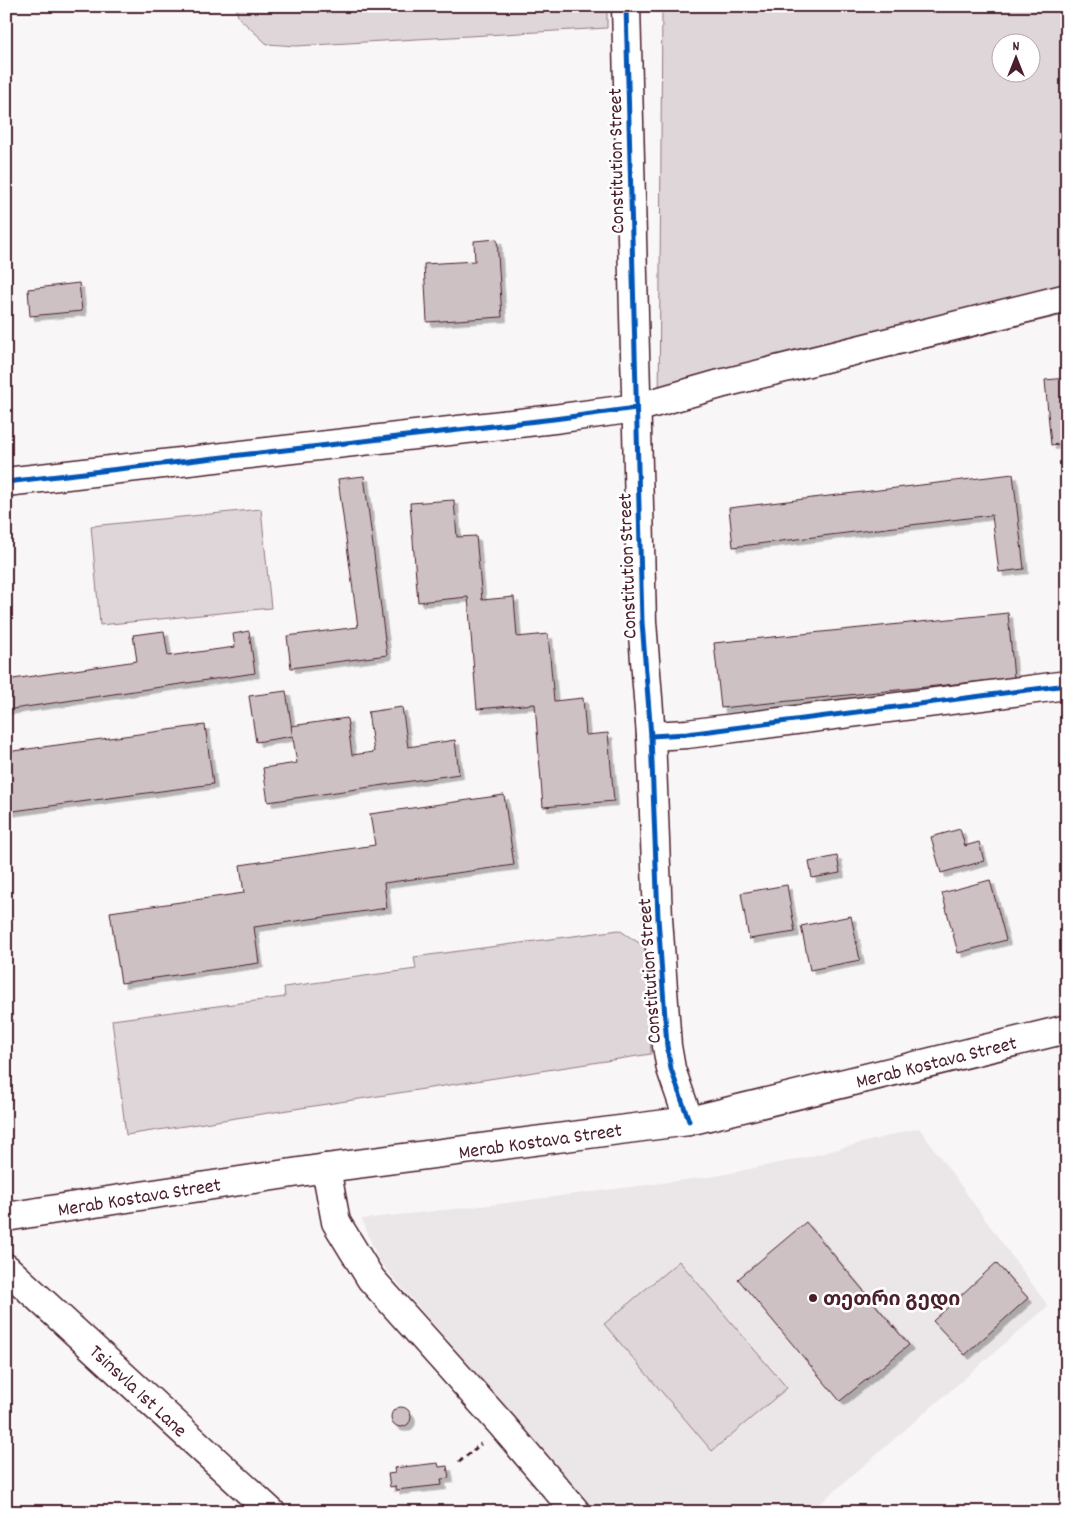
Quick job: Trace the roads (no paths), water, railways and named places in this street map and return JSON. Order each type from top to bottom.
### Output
[{"type":"street","name":"Constitution Street","points":[[626,6],[642,622],[652,736],[658,918],[667,1046],[671,1069],[689,1121]]},
{"type":"street","points":[[6,482],[636,408],[720,384],[1067,298]]},
{"type":"street","points":[[652,736],[687,734],[1067,685]]},
{"type":"street","name":"Merab Kostava Street","points":[[6,1217],[326,1168],[689,1121],[1067,1030]]},
{"type":"street","name":"Constitution Street","points":[[652,1125],[668,1097],[671,1069]]},
{"type":"street","points":[[326,1168],[336,1222],[371,1279],[502,1425],[576,1512]]},
{"type":"street","name":"Tsinsvla 1st Lane","points":[[6,1268],[271,1512]]},
{"type":"place","name":"თეთრი გედი","points":[[813,1298]]}]
